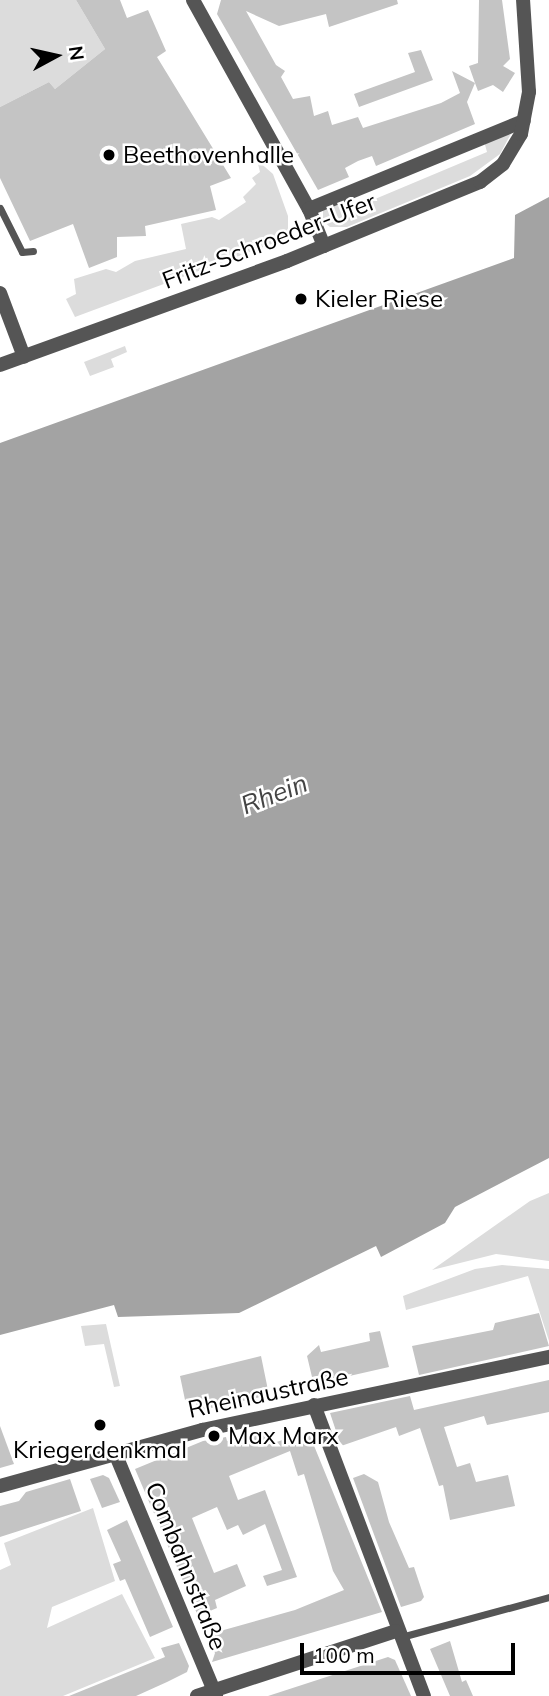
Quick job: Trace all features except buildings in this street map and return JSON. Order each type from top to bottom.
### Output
[{"type":"street","points":[[193,0],[309,209],[324,246]]},
{"type":"street","points":[[523,0],[529,92],[524,121]]},
{"type":"street","name":"Fritz-Schroeder-Ufer","points":[[309,209],[524,121]]},
{"type":"street","name":"Fritz-Schroeder-Ufer","points":[[0,365],[324,246],[480,182],[503,164],[517,145],[524,121]]},
{"type":"street","points":[[0,293],[24,357]]},
{"type":"street","name":"Rheinaustraße","points":[[0,1486],[115,1453],[314,1405],[549,1357]]},
{"type":"street","points":[[314,1405],[397,1634],[424,1696]]},
{"type":"street","name":"Combahnstraße","points":[[115,1453],[214,1692]]},
{"type":"street","points":[[197,1696],[397,1634]]},
{"type":"lane","points":[[0,208],[22,252],[33,251]]},
{"type":"lane","points":[[397,1634],[549,1597]]},
{"type":"shaded area","points":[[0,0],[76,0],[105,49],[55,89],[49,82],[0,107]]},
{"type":"shaded area","points":[[513,130],[500,154],[470,176],[347,227],[330,227],[323,221],[323,210],[351,197],[356,207],[487,152],[484,141]]},
{"type":"shaded area","points":[[257,160],[273,174],[288,216],[288,231],[282,240],[75,317],[66,299],[76,294],[74,279],[106,269],[116,272],[135,261],[186,249],[181,224],[212,217],[219,220],[246,202],[243,197],[256,184],[252,178],[260,172]]},
{"type":"shaded area","points":[[125,346],[127,352],[111,359],[114,367],[90,376],[84,362]]},
{"type":"shaded area","points":[[549,1193],[549,1261],[496,1254],[432,1270],[530,1201]]},
{"type":"shaded area","points":[[502,1265],[549,1269],[549,1341],[528,1276],[406,1310],[403,1296],[475,1269]]},
{"type":"shaded area","points":[[106,1324],[120,1386],[114,1387],[104,1344],[85,1346],[81,1326]]},
{"type":"shaded area","points":[[93,1508],[115,1581],[52,1607],[47,1628],[122,1594],[155,1658],[63,1696],[0,1696],[0,1570],[11,1565],[4,1543]]},
{"type":"water","name":"Rhein","points":[[549,197],[549,1158],[455,1207],[445,1223],[381,1257],[376,1246],[239,1313],[118,1317],[114,1305],[0,1335],[0,443],[514,258],[515,215]]},
{"type":"place","name":"Beethovenhalle","points":[[109,155]]},
{"type":"place","name":"Kieler Riese","points":[[301,299]]},
{"type":"place","name":"Kriegerdenkmal","points":[[100,1425]]},
{"type":"place","name":"Max Marx","points":[[214,1436]]}]
